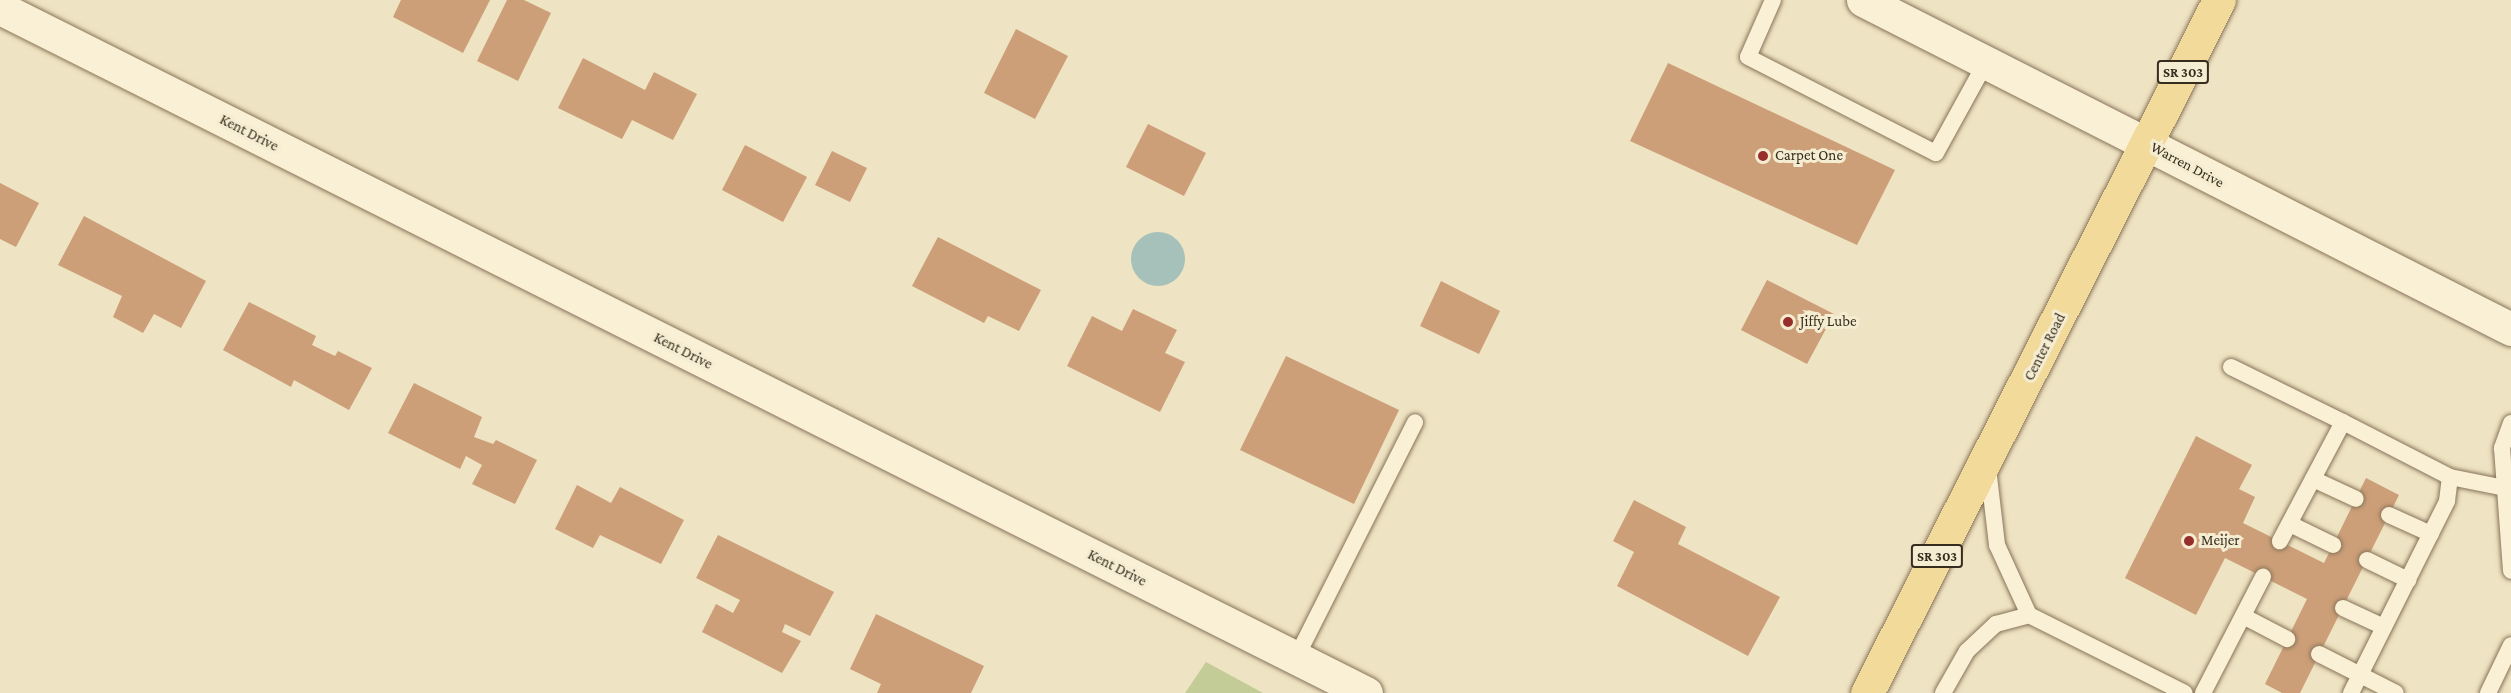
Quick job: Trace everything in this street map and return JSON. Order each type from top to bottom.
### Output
[{"type":"main road","name":"Center Road","points":[[1867,693],[2219,0]]},
{"type":"street","name":"Warren Drive","points":[[1863,0],[2511,330]]},
{"type":"street","name":"Kent Drive","points":[[0,8],[1296,658],[1350,689]]},
{"type":"lane","points":[[1773,0],[1748,57],[1936,153],[1986,62]]},
{"type":"lane","points":[[2230,367],[2450,477],[2505,488]]},
{"type":"lane","points":[[1296,658],[1415,422]]},
{"type":"lane","points":[[2280,542],[2343,422]]},
{"type":"lane","points":[[2511,423],[2502,448],[2511,572]]},
{"type":"lane","points":[[1987,458],[1997,545],[2029,615],[2185,693]]},
{"type":"lane","points":[[2351,693],[2447,501],[2450,477]]},
{"type":"lane","points":[[2313,479],[2356,499]]},
{"type":"lane","points":[[2389,515],[2431,534]]},
{"type":"lane","points":[[2290,524],[2333,545]]},
{"type":"lane","points":[[2367,560],[2408,580]]},
{"type":"lane","points":[[2204,693],[2263,577]]},
{"type":"lane","points":[[2343,608],[2384,627]]},
{"type":"lane","points":[[1943,693],[1967,651],[1996,624],[2029,615]]},
{"type":"lane","points":[[2243,616],[2287,639]]},
{"type":"lane","points":[[2488,693],[2511,645]]},
{"type":"lane","points":[[2319,654],[2396,693]]},
{"type":"green space","points":[[1206,662],[1263,693],[1185,693]]},
{"type":"water","points":[[1158,232],[1168,234],[1177,240],[1183,249],[1185,259],[1183,269],[1177,278],[1168,284],[1158,286],[1148,284],[1139,278],[1133,269],[1131,259],[1133,249],[1139,240],[1148,234]]},
{"type":"building","points":[[401,0],[490,0],[463,53],[393,17]]},
{"type":"building","points":[[507,0],[524,0],[551,13],[518,81],[477,61]]},
{"type":"building","points":[[1016,29],[1068,56],[1035,119],[984,93]]},
{"type":"building","points":[[583,58],[645,90],[654,72],[697,94],[673,140],[632,120],[622,139],[558,108]]},
{"type":"building","name":"Carpet One","points":[[1668,63],[1895,170],[1857,245],[1630,141]]},
{"type":"building","points":[[1148,124],[1206,153],[1184,196],[1126,167]]},
{"type":"building","points":[[745,145],[807,177],[783,222],[722,190]]},
{"type":"building","points":[[832,151],[867,168],[850,202],[815,185]]},
{"type":"building","points":[[0,183],[39,203],[16,247],[0,239]]},
{"type":"building","points":[[84,216],[206,281],[181,328],[154,314],[143,333],[113,317],[122,296],[58,265]]},
{"type":"building","points":[[938,237],[1041,290],[1019,331],[988,316],[984,323],[912,286]]},
{"type":"building","name":"Jiffy Lube","points":[[1767,280],[1834,314],[1807,364],[1741,330]]},
{"type":"building","points":[[1441,281],[1500,311],[1479,354],[1420,326]]},
{"type":"building","points":[[249,302],[316,336],[312,345],[335,356],[338,351],[372,368],[349,410],[294,380],[291,387],[223,350]]},
{"type":"building","points":[[1133,309],[1177,330],[1165,353],[1185,362],[1160,412],[1067,366],[1092,316],[1122,331]]},
{"type":"building","points":[[1286,356],[1399,410],[1354,504],[1240,450]]},
{"type":"building","points":[[414,383],[482,417],[474,437],[493,444],[496,440],[537,460],[515,504],[472,484],[482,465],[466,456],[460,469],[388,433]]},
{"type":"building","points":[[2196,436],[2252,465],[2239,489],[2255,497],[2243,523],[2324,563],[2366,478],[2399,495],[2300,693],[2282,693],[2265,684],[2307,599],[2225,558],[2196,615],[2125,578]]},
{"type":"building","points":[[577,485],[611,503],[620,487],[684,520],[661,564],[600,535],[593,548],[555,529]]},
{"type":"building","points":[[1634,500],[1686,527],[1678,544],[1780,597],[1748,656],[1617,586],[1634,552],[1613,541]]},
{"type":"building","points":[[718,535],[834,592],[810,636],[785,624],[782,632],[801,641],[782,673],[702,632],[716,604],[733,613],[740,600],[696,578]]},
{"type":"building","points":[[876,614],[984,666],[971,693],[877,693],[881,684],[850,669]]},
{"type":"place","name":"Carpet One","points":[[1763,156]]},
{"type":"place","name":"Jiffy Lube","points":[[1788,322]]},
{"type":"place","name":"Meijer","points":[[2189,541]]}]
